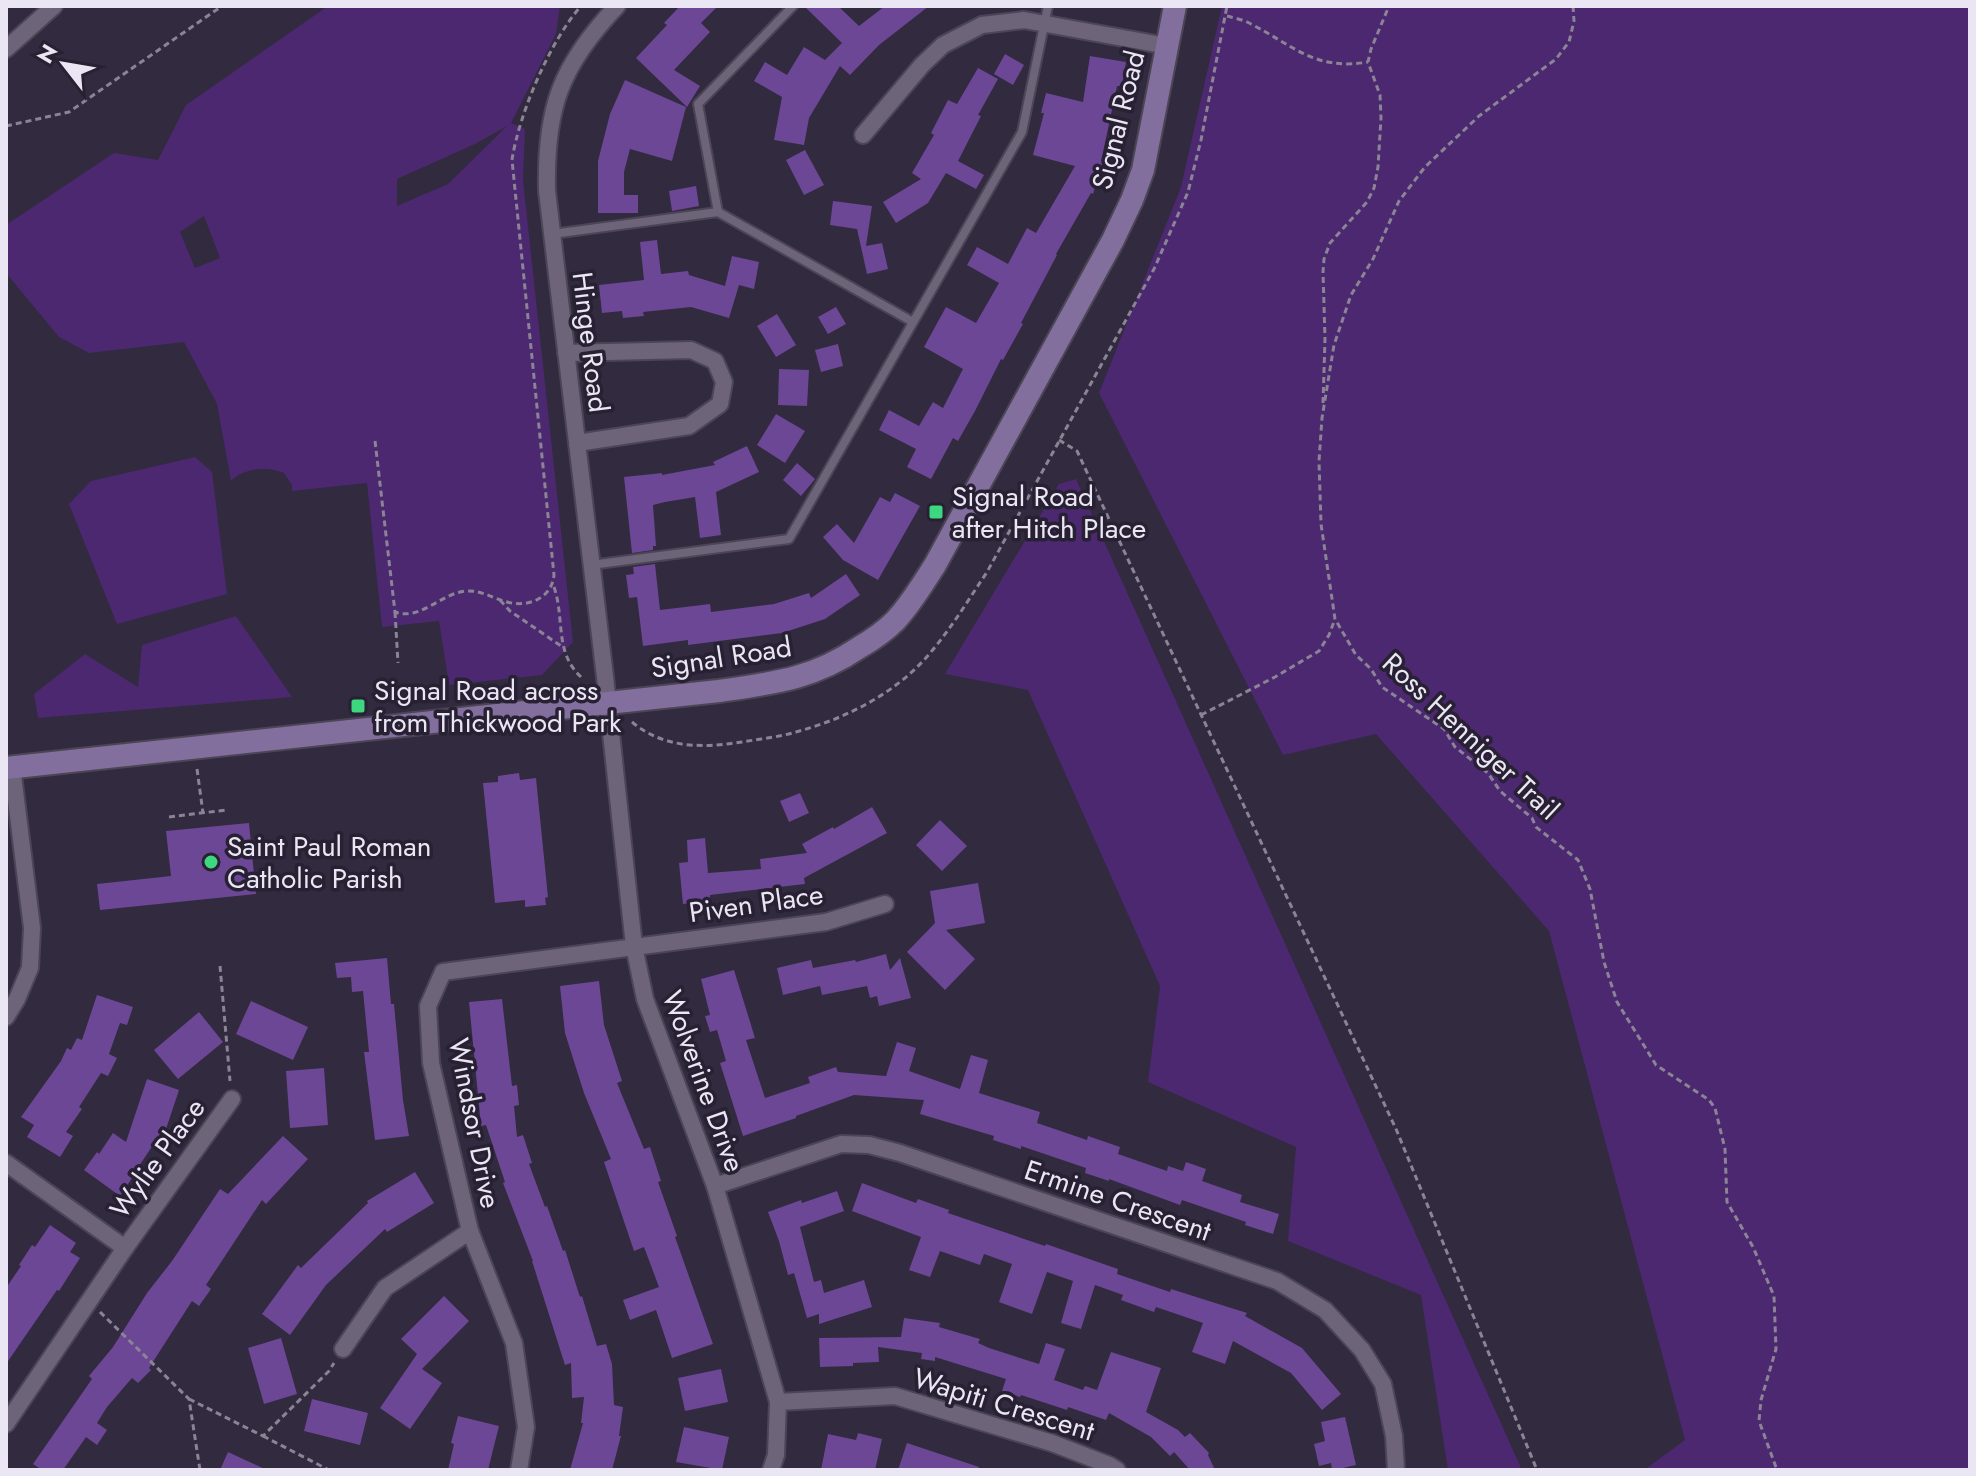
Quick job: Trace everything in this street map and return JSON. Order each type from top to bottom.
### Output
[{"type":"street","points":[[6,49],[54,6]]},
{"type":"street","name":"Hinge Road","points":[[607,703],[551,234],[546,156],[555,102],[563,80],[578,55],[617,6]]},
{"type":"street","name":"Signal Road","points":[[9,768],[753,686],[812,673],[843,659],[894,622],[915,597],[1085,292],[1132,200],[1150,142],[1175,6]]},
{"type":"street","points":[[863,135],[922,65],[943,45],[982,25],[1024,20],[1167,46]]},
{"type":"street","points":[[566,353],[691,350],[715,361],[724,382],[720,404],[689,426],[577,443]]},
{"type":"street","name":"Wolverine Drive","points":[[607,703],[634,946],[645,999],[715,1186],[778,1402],[776,1455],[771,1470]]},
{"type":"street","points":[[6,1017],[30,968],[32,928],[9,768]]},
{"type":"street","name":"Piven Place","points":[[634,946],[826,922],[885,904]]},
{"type":"street","name":"Windsor Drive","points":[[519,1470],[526,1427],[514,1343],[470,1231],[431,1063],[428,1006],[443,972],[634,946]]},
{"type":"street","name":"Wylie Place","points":[[125,1248],[232,1099]]},
{"type":"street","name":"Ermine Crescent","points":[[715,1186],[841,1144],[869,1145],[1277,1281],[1325,1310],[1362,1350],[1383,1384],[1394,1436],[1396,1470]]},
{"type":"street","points":[[6,1163],[125,1248],[6,1424]]},
{"type":"street","points":[[343,1349],[385,1288],[470,1231]]},
{"type":"street","name":"Wapiti Crescent","points":[[778,1402],[895,1396],[1052,1443],[1117,1470]]},
{"type":"lane","points":[[718,212],[698,104],[793,6]]},
{"type":"lane","points":[[591,565],[789,539],[1022,132],[1048,6]]},
{"type":"lane","points":[[551,234],[718,212],[913,322]]},
{"type":"path","points":[[6,126],[69,112],[222,6]]},
{"type":"path","points":[[581,6],[544,65],[512,160],[553,586],[569,665],[581,677]]},
{"type":"path","points":[[1322,418],[1324,259],[1330,243],[1367,202],[1374,188],[1378,167],[1380,95],[1368,62],[1389,6]]},
{"type":"path","name":"Ross Henniger Trail","points":[[1573,6],[1574,21],[1569,42],[1556,59],[1479,116],[1425,167],[1399,201],[1373,259],[1351,295],[1334,345],[1322,418],[1319,461],[1321,524],[1335,619],[1356,655],[1371,669],[1382,687],[1444,729],[1455,747],[1488,773],[1500,791],[1532,818],[1536,827],[1578,860],[1590,889],[1604,962],[1617,1002],[1656,1065],[1709,1100],[1715,1108],[1725,1149],[1727,1202],[1753,1247],[1774,1296],[1776,1349],[1761,1400],[1759,1421],[1777,1470]]},
{"type":"path","points":[[1226,16],[1249,23],[1295,51],[1323,62],[1349,65],[1368,62]]},
{"type":"path","points":[[1059,440],[1077,451],[1396,1129],[1537,1470]]},
{"type":"path","points":[[375,441],[398,663]]},
{"type":"path","points":[[395,612],[407,615],[446,596],[468,591],[483,592],[506,602],[526,603],[548,593],[553,586]]},
{"type":"path","points":[[499,599],[510,611],[564,648]]},
{"type":"path","points":[[1201,715],[1319,651],[1335,619]]},
{"type":"path","points":[[195,748],[203,813]]},
{"type":"path","points":[[169,817],[226,810]]},
{"type":"path","points":[[220,966],[232,1099]]},
{"type":"path","points":[[89,1302],[189,1399],[329,1470]]},
{"type":"path","points":[[263,1436],[329,1371],[343,1349]]},
{"type":"path","points":[[189,1399],[200,1470]]},
{"type":"shaded area","points":[[328,6],[560,6],[556,34],[511,123],[525,129],[523,180],[573,642],[542,675],[449,685],[439,621],[382,627],[367,483],[292,491],[292,485],[284,473],[263,469],[242,473],[231,481],[217,404],[184,342],[89,353],[59,337],[6,273],[6,225],[114,153],[158,160],[186,105]],"holes":[[[507,126],[448,184],[397,206],[397,179]],[[204,216],[220,258],[195,268],[180,232]]]},
{"type":"shaded area","points":[[1222,6],[1970,6],[1970,1470],[1644,1470],[1685,1440],[1549,931],[1376,734],[1283,755],[1099,393],[1181,187]]},
{"type":"shaded area","points":[[195,457],[212,472],[227,594],[117,624],[69,504],[91,481]]},
{"type":"shaded area","points":[[1076,479],[1522,1470],[1448,1470],[1421,1295],[1288,1241],[1296,1147],[1148,1082],[1160,986],[1028,690],[945,674],[1059,484]]},
{"type":"shaded area","points":[[236,616],[292,697],[38,718],[34,694],[85,654],[138,687],[142,645]]},
{"type":"building","points":[[680,6],[718,6],[701,23],[710,32],[674,70],[700,86],[687,107],[636,58]]},
{"type":"building","points":[[804,6],[838,6],[859,26],[885,6],[929,6],[879,45],[850,75],[840,66],[809,118],[804,145],[774,140],[782,97],[754,81],[765,62],[787,75],[804,47],[825,60],[842,43]]},
{"type":"building","points":[[1005,54],[1024,65],[1013,85],[994,74]]},
{"type":"building","points":[[1090,56],[1126,62],[1122,86],[1117,86],[1104,157],[1093,194],[1056,254],[1023,324],[958,441],[953,438],[931,479],[907,467],[916,449],[879,430],[889,410],[919,426],[933,402],[943,408],[963,369],[924,347],[946,307],[976,323],[999,283],[967,265],[977,247],[1008,264],[1027,228],[1036,233],[1075,166],[1033,155],[1046,93],[1083,102]]},
{"type":"building","points":[[978,68],[998,79],[958,161],[984,175],[976,189],[946,173],[928,203],[896,223],[883,202],[921,179],[912,173],[934,135],[931,133],[948,100],[957,104]]},
{"type":"building","points":[[625,80],[686,107],[672,161],[630,149],[624,172],[624,195],[638,195],[638,213],[598,213],[598,161],[610,114]]},
{"type":"building","points":[[805,150],[824,185],[804,195],[786,160]]},
{"type":"building","points":[[696,186],[699,206],[672,211],[669,191]]},
{"type":"building","points":[[833,201],[872,206],[866,246],[882,243],[888,269],[867,274],[857,229],[830,225]]},
{"type":"building","points":[[657,240],[661,274],[688,271],[689,275],[725,286],[732,256],[759,262],[754,289],[739,285],[729,318],[691,307],[643,312],[644,316],[623,318],[622,311],[602,313],[599,285],[644,280],[640,242]]},
{"type":"building","points":[[836,307],[846,324],[828,334],[818,317]]},
{"type":"building","points":[[777,314],[796,345],[776,357],[757,326]]},
{"type":"building","points":[[838,344],[843,366],[821,372],[815,350]]},
{"type":"building","points":[[779,369],[809,370],[807,406],[778,405]]},
{"type":"building","points":[[776,414],[805,431],[785,463],[757,445]]},
{"type":"building","points":[[747,446],[759,472],[716,492],[721,535],[700,538],[695,497],[665,502],[653,505],[656,546],[653,550],[632,553],[624,477],[662,475],[715,465],[713,462]]},
{"type":"building","points":[[797,463],[815,479],[801,496],[783,480]]},
{"type":"building","points":[[895,493],[920,506],[878,580],[843,560],[823,537],[837,524],[854,543],[880,497],[890,502]]},
{"type":"building","points":[[655,564],[660,610],[710,604],[711,612],[774,604],[809,593],[811,598],[846,574],[860,595],[825,619],[782,633],[688,645],[688,640],[643,646],[637,597],[629,598],[626,575],[634,574],[633,567]]},
{"type":"building","points":[[519,773],[520,780],[536,778],[548,897],[545,898],[546,905],[525,907],[525,900],[495,903],[483,783],[498,782],[498,776]]},
{"type":"building","points":[[800,793],[809,813],[789,822],[780,801]]},
{"type":"building","points":[[872,807],[887,833],[804,878],[805,884],[710,895],[710,901],[683,904],[679,863],[688,862],[687,840],[705,838],[708,873],[761,869],[760,859],[807,853],[802,844]]},
{"type":"building","points":[[940,820],[967,846],[942,871],[916,845]]},
{"type":"building","name":"Saint Paul Roman Catholic Parish","points":[[249,823],[256,894],[100,910],[97,884],[171,876],[166,831]]},
{"type":"building","points":[[978,883],[985,923],[946,930],[975,959],[945,990],[907,952],[935,923],[930,891]]},
{"type":"building","points":[[886,954],[890,970],[900,958],[911,998],[879,1006],[877,996],[870,998],[867,986],[822,995],[820,986],[783,995],[777,968],[811,960],[813,968]]},
{"type":"building","points":[[387,958],[409,1136],[375,1140],[364,1052],[369,1052],[363,991],[352,992],[351,977],[337,978],[335,963]]},
{"type":"building","points":[[734,970],[755,1038],[746,1040],[765,1098],[810,1083],[808,1077],[836,1067],[838,1072],[886,1076],[897,1042],[916,1048],[909,1071],[960,1089],[971,1055],[988,1060],[979,1093],[1040,1112],[1037,1123],[1087,1140],[1088,1136],[1120,1147],[1118,1154],[1167,1171],[1168,1166],[1183,1171],[1186,1162],[1206,1169],[1202,1181],[1242,1195],[1240,1202],[1279,1214],[1273,1234],[1182,1200],[1180,1205],[1085,1173],[1086,1168],[993,1140],[994,1136],[920,1114],[924,1100],[854,1095],[743,1136],[720,1063],[726,1061],[717,1030],[710,1032],[705,1016],[710,1015],[701,979]]},
{"type":"building","points":[[599,981],[604,1025],[622,1081],[617,1083],[644,1149],[650,1147],[675,1237],[713,1344],[672,1358],[656,1310],[630,1320],[623,1300],[659,1287],[644,1247],[634,1251],[604,1162],[611,1159],[584,1093],[565,1033],[560,986]]},
{"type":"building","points":[[97,995],[133,1007],[127,1025],[120,1023],[109,1054],[117,1058],[108,1076],[101,1073],[79,1107],[82,1109],[66,1132],[73,1136],[60,1157],[27,1137],[34,1125],[21,1117],[67,1048],[71,1050],[77,1038],[82,1040]]},
{"type":"building","points":[[502,999],[512,1086],[517,1085],[519,1105],[514,1106],[517,1137],[523,1135],[532,1163],[529,1164],[565,1250],[597,1346],[606,1344],[612,1364],[614,1405],[623,1407],[621,1436],[612,1470],[570,1470],[583,1423],[584,1397],[572,1398],[571,1363],[565,1365],[486,1125],[481,1126],[469,1002]]},
{"type":"building","points":[[251,1001],[308,1027],[293,1060],[236,1034]]},
{"type":"building","points":[[199,1012],[223,1042],[178,1079],[154,1050]]},
{"type":"building","points":[[324,1068],[328,1125],[290,1128],[286,1071]]},
{"type":"building","points":[[147,1079],[179,1090],[160,1147],[153,1145],[139,1166],[150,1173],[142,1184],[132,1178],[120,1196],[84,1170],[113,1133],[126,1142]]},
{"type":"building","points":[[283,1136],[308,1159],[266,1204],[262,1200],[206,1285],[211,1289],[199,1306],[192,1301],[149,1368],[151,1370],[138,1383],[132,1378],[107,1407],[97,1423],[107,1430],[97,1445],[86,1437],[63,1470],[42,1470],[33,1464],[92,1379],[89,1376],[113,1347],[220,1189],[228,1194]]},
{"type":"building","points":[[415,1172],[434,1203],[387,1232],[385,1229],[326,1285],[290,1335],[262,1314],[298,1265],[301,1268],[367,1201]]},
{"type":"building","points":[[862,1183],[916,1203],[918,1199],[949,1210],[948,1213],[1118,1269],[1117,1274],[1170,1292],[1171,1289],[1247,1313],[1245,1316],[1302,1348],[1341,1394],[1322,1410],[1291,1373],[1233,1341],[1225,1364],[1192,1352],[1203,1323],[1156,1307],[1154,1312],[1121,1300],[1123,1295],[1095,1285],[1081,1329],[1061,1323],[1073,1281],[1047,1272],[1032,1314],[999,1302],[1012,1264],[984,1254],[980,1265],[940,1251],[930,1277],[909,1270],[921,1237],[852,1211]]},
{"type":"building","points":[[837,1191],[844,1211],[800,1227],[814,1282],[821,1280],[824,1293],[864,1280],[872,1307],[819,1324],[819,1314],[807,1318],[794,1273],[788,1275],[768,1212]]},
{"type":"building","points":[[50,1225],[76,1243],[70,1252],[80,1258],[6,1364],[6,1288],[32,1245],[35,1247]]},
{"type":"building","points":[[444,1296],[469,1321],[422,1369],[442,1383],[410,1429],[380,1408],[417,1354],[401,1339]]},
{"type":"building","points":[[904,1318],[940,1323],[939,1327],[980,1339],[978,1343],[989,1348],[1039,1364],[1046,1343],[1065,1349],[1054,1380],[1083,1390],[1085,1386],[1097,1390],[1111,1352],[1161,1368],[1146,1412],[1185,1437],[1190,1433],[1209,1453],[1215,1470],[1190,1470],[1174,1452],[1170,1456],[1151,1437],[1109,1413],[1106,1420],[1068,1407],[1067,1410],[1020,1397],[1002,1391],[1006,1379],[935,1357],[935,1361],[921,1359],[922,1353],[878,1347],[879,1362],[820,1367],[819,1338],[901,1337]]},
{"type":"building","points":[[281,1338],[297,1394],[264,1404],[248,1348]]},
{"type":"building","points":[[721,1369],[728,1402],[685,1411],[678,1378]]},
{"type":"building","points":[[312,1399],[368,1413],[360,1445],[304,1431]]},
{"type":"building","points":[[458,1416],[499,1426],[488,1470],[448,1470]]},
{"type":"building","points":[[1345,1417],[1356,1465],[1334,1470],[1331,1463],[1319,1466],[1314,1444],[1325,1441],[1321,1422]]},
{"type":"building","points":[[684,1427],[729,1437],[722,1470],[676,1462]]},
{"type":"building","points":[[858,1433],[882,1439],[875,1470],[821,1470],[828,1434],[856,1440]]},
{"type":"building","points":[[907,1443],[979,1467],[978,1470],[898,1470]]},
{"type":"building","points":[[228,1452],[267,1470],[220,1470]]},
{"type":"place","name":"Signal Road after Hitch Place","points":[[936,512]]},
{"type":"place","name":"Signal Road across from Thickwood Park","points":[[358,706]]},
{"type":"place","name":"Saint Paul Roman Catholic Parish","points":[[211,862]]}]
